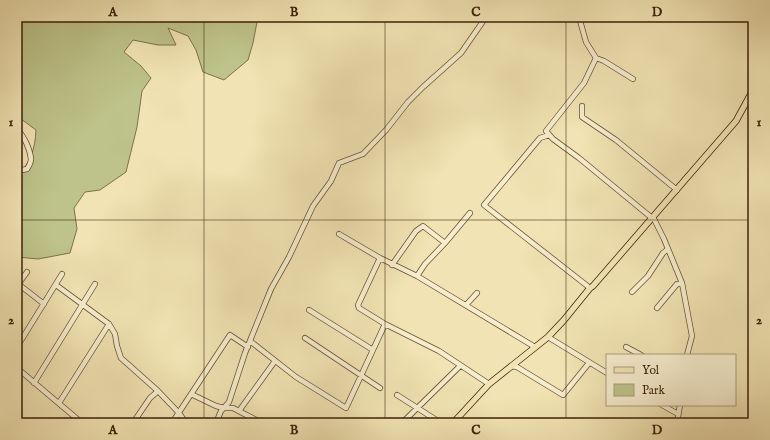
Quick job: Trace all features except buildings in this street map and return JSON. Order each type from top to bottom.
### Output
[{"type":"main road","points":[[453,423],[489,384],[548,337],[564,320],[590,288],[594,286],[736,121],[753,90]]},
{"type":"street","points":[[216,423],[229,402],[250,341],[271,289],[289,257],[313,206],[331,180],[339,163],[363,154],[386,130],[408,102],[461,53],[486,17]]},
{"type":"street","points":[[579,17],[586,42],[596,58],[604,61],[632,79]]},
{"type":"street","points":[[596,58],[584,83],[546,131],[553,139],[580,158],[653,218],[682,283],[692,336],[687,354]]},
{"type":"street","points":[[582,106],[582,117],[616,140],[677,190]]},
{"type":"street","points":[[17,129],[22,135],[31,161],[27,169],[17,171]]},
{"type":"street","points":[[549,134],[540,138],[484,205],[590,288]]},
{"type":"street","points":[[417,276],[425,264],[470,213]]},
{"type":"street","points":[[392,264],[416,231],[423,226],[445,243]]},
{"type":"street","points":[[338,234],[380,258],[417,276],[535,347]]},
{"type":"street","points":[[632,292],[648,276],[663,253],[668,249]]},
{"type":"street","points":[[380,258],[358,305],[359,308],[385,324],[439,351],[489,384]]},
{"type":"street","points":[[27,272],[18,284],[44,304]]},
{"type":"street","points":[[17,346],[62,274]]},
{"type":"street","points":[[657,308],[677,284],[682,283]]},
{"type":"street","points":[[34,383],[95,284]]},
{"type":"street","points":[[56,285],[109,324],[115,334],[121,358],[158,391],[179,413],[186,423]]},
{"type":"street","points":[[466,305],[477,293]]},
{"type":"street","points":[[309,310],[373,350]]},
{"type":"street","points":[[59,403],[109,324]]},
{"type":"street","points":[[250,341],[296,376],[346,408],[385,324]]},
{"type":"street","points":[[172,423],[230,335],[248,347]]},
{"type":"street","points":[[548,337],[606,372]]},
{"type":"street","points":[[305,338],[380,388]]},
{"type":"street","points":[[626,347],[639,354]]},
{"type":"street","points":[[240,411],[275,361]]},
{"type":"street","points":[[511,366],[563,395],[589,363]]},
{"type":"street","points":[[402,423],[460,366]]},
{"type":"street","points":[[17,368],[82,423]]},
{"type":"street","points":[[133,423],[150,398],[158,391]]},
{"type":"street","points":[[191,394],[201,400],[224,408],[233,408],[262,423]]},
{"type":"street","points":[[397,395],[441,423]]},
{"type":"street","points":[[664,406],[678,414]]},
{"type":"street","points":[[677,423],[680,406]]},
{"type":"green space","points":[[17,17],[258,17],[248,60],[224,80],[203,72],[196,50],[188,36],[168,28],[176,45],[158,45],[133,40],[124,52],[141,66],[151,78],[142,91],[137,127],[126,172],[100,190],[85,192],[74,208],[77,229],[70,253],[38,259],[17,257],[17,176],[29,160],[35,143],[36,130],[21,119],[17,120]]}]
